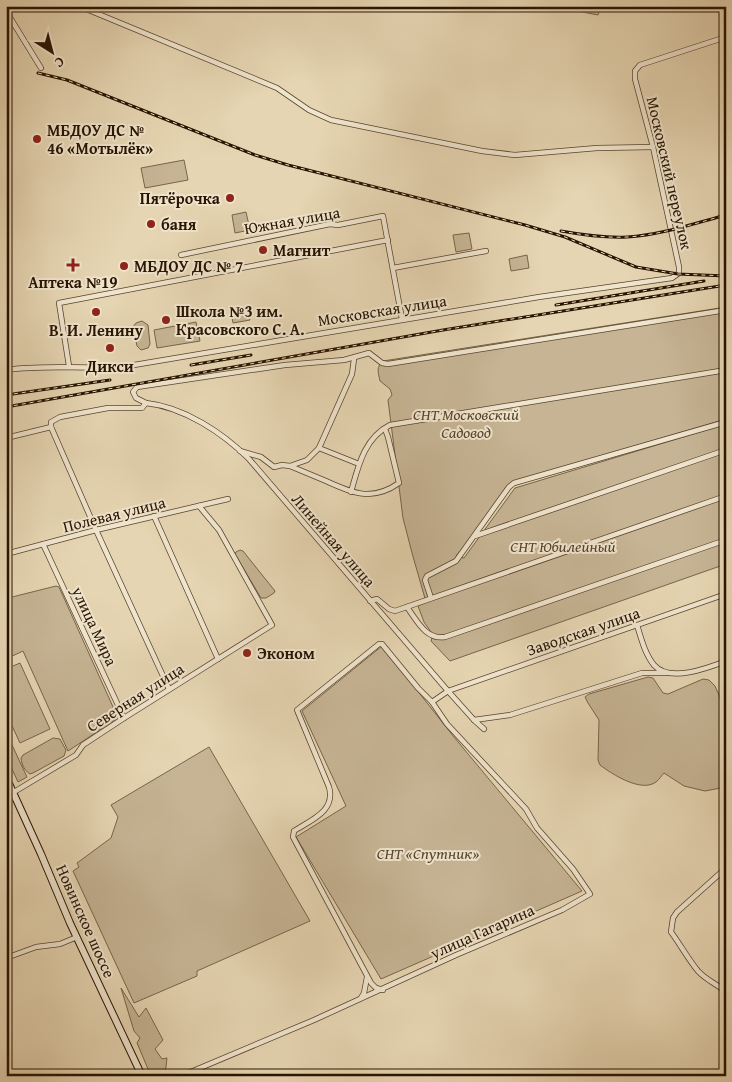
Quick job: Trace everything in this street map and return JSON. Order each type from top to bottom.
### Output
[{"type":"main road","name":"Новинское шоссе","points":[[6,777],[77,937],[142,1076]]},
{"type":"street","points":[[80,6],[270,85],[290,96],[309,110],[330,120],[482,152],[515,155],[597,148],[654,147]]},
{"type":"street","points":[[6,11],[41,68]]},
{"type":"street","name":"Московский переулок","points":[[672,278],[679,273],[678,267],[654,147],[634,79],[635,70],[640,65],[726,37]]},
{"type":"street","name":"Южная улица","points":[[181,255],[330,224],[384,216],[388,240]]},
{"type":"street","points":[[70,366],[59,303],[388,240],[402,319]]},
{"type":"street","points":[[393,268],[486,251]]},
{"type":"street","name":"Московская улица","points":[[6,370],[31,366],[104,368],[128,366],[539,296],[672,278]]},
{"type":"street","points":[[169,689],[51,427],[53,419],[132,404],[134,389],[137,386],[148,384],[285,365],[354,358],[369,353],[382,363],[388,364],[726,310]]},
{"type":"street","points":[[290,466],[307,460],[319,448],[352,374],[354,358]]},
{"type":"street","points":[[350,492],[361,456],[374,436],[390,425],[726,370]]},
{"type":"street","points":[[120,407],[142,408],[145,405],[134,396]]},
{"type":"street","name":"Линейная улица","points":[[145,405],[182,413],[216,432],[240,450],[448,691],[474,720],[484,728]]},
{"type":"street","points":[[431,598],[425,580],[427,576],[454,562],[475,536],[509,487],[514,483],[726,422]]},
{"type":"street","points":[[6,438],[51,427]]},
{"type":"street","points":[[240,450],[262,457],[274,467],[290,466],[350,492],[359,494],[383,492],[399,483],[385,428]]},
{"type":"street","points":[[319,448],[359,464]]},
{"type":"street","points":[[475,536],[726,450]]},
{"type":"street","points":[[370,601],[377,599],[393,611],[407,607],[726,496]]},
{"type":"street","name":"Полевая улица","points":[[6,554],[96,530],[228,499]]},
{"type":"street","name":"Северная улица","points":[[14,792],[76,755],[83,745],[272,625],[219,530],[199,506]]},
{"type":"street","points":[[154,516],[218,659]]},
{"type":"street","points":[[407,607],[428,634],[435,638],[445,637],[726,540]]},
{"type":"street","name":"улица Мира","points":[[42,544],[124,718]]},
{"type":"street","name":"Заводская улица","points":[[432,702],[448,691],[726,594]]},
{"type":"street","points":[[637,625],[649,658],[657,668],[667,673]]},
{"type":"street","points":[[383,990],[376,988],[367,976],[293,837],[294,831],[327,808],[331,798],[329,787],[297,710],[379,644],[384,645],[418,688],[432,702]]},
{"type":"street","points":[[474,720],[510,715],[642,673],[696,671],[726,661]]},
{"type":"street","name":"улица Гагарина","points":[[181,1076],[383,990],[456,955],[562,910],[590,894],[573,869],[537,828],[526,809],[447,724],[432,702]]},
{"type":"street","points":[[726,868],[677,912],[671,923],[671,932],[697,970],[726,992]]},
{"type":"street","points":[[6,958],[36,947],[60,944],[77,937]]},
{"type":"street","points":[[359,1000],[364,993],[367,976]]},
{"type":"green space","points":[[551,6],[600,6],[601,7],[598,15]]},
{"type":"green space","points":[[184,160],[188,180],[145,188],[141,168]]},
{"type":"green space","points":[[246,212],[250,230],[235,233],[232,215]]},
{"type":"green space","points":[[469,233],[472,249],[456,252],[453,235]]},
{"type":"green space","points":[[527,255],[529,268],[511,271],[509,259]]},
{"type":"green space","points":[[726,307],[726,419],[513,482],[507,486],[475,533],[456,556],[464,558],[515,488],[726,424],[726,564],[450,661],[431,641],[433,635],[424,622],[418,606],[426,602],[403,518],[388,400],[392,395],[390,389],[380,381],[379,365],[383,361]]},
{"type":"green space","points":[[247,308],[250,320],[233,323],[231,312]]},
{"type":"green space","points":[[142,321],[148,325],[150,344],[148,348],[141,350],[137,346],[133,327],[136,323]]},
{"type":"green space","points":[[196,322],[200,341],[157,348],[154,330]]},
{"type":"green space","points":[[240,550],[243,551],[275,591],[274,593],[266,598],[261,598],[235,554]]},
{"type":"green space","points":[[6,584],[12,597],[56,586],[59,587],[118,718],[68,751],[23,651],[6,659]]},
{"type":"green space","name":"СНТ «Спутник»","points":[[382,646],[454,737],[582,891],[381,979],[296,837],[346,806],[302,711]]},
{"type":"green space","points":[[20,663],[50,729],[20,743],[6,713],[6,669]]},
{"type":"green space","points":[[648,677],[653,678],[663,693],[668,694],[703,679],[709,680],[715,686],[726,711],[726,787],[705,791],[684,786],[664,773],[659,780],[650,785],[635,784],[600,765],[598,760],[599,720],[585,697],[589,694]]},
{"type":"green space","points":[[6,732],[27,777],[18,782],[6,756]]},
{"type":"green space","points":[[53,738],[60,739],[66,750],[64,756],[30,774],[26,771],[21,758]]},
{"type":"green space","points":[[209,747],[310,921],[197,971],[197,976],[134,1003],[73,871],[79,867],[77,863],[111,838],[118,817],[111,805]]},
{"type":"green space","points":[[121,988],[139,1017],[146,1008],[163,1040],[155,1049],[162,1059],[167,1058],[165,1076],[151,1076],[137,1043],[140,1038],[134,1031]]},
{"type":"railway","points":[[38,73],[67,80],[255,155],[288,165],[525,225],[565,237],[636,267],[678,274],[726,276]]},
{"type":"railway","points":[[561,231],[602,237],[639,236],[676,229],[726,215]]},
{"type":"railway","points":[[556,305],[704,281]]},
{"type":"railway","points":[[6,407],[443,330],[726,285]]},
{"type":"railway","points":[[191,365],[251,355]]},
{"type":"railway","points":[[6,395],[110,380]]},
{"type":"place","name":"МБДОУ ДC № 46 «Мотылёк»","points":[[37,139]]},
{"type":"place","name":"Пятёрочка","points":[[230,198]]},
{"type":"place","name":"баня","points":[[151,224]]},
{"type":"place","name":"Магнит","points":[[263,250]]},
{"type":"place","name":"Аптека №19","points":[[73,265]]},
{"type":"place","name":"МБДОУ ДС № 7","points":[[124,266]]},
{"type":"place","name":"В. И. Ленину","points":[[96,312]]},
{"type":"place","name":"Школа №3 им. Красовского С. А.","points":[[166,320]]},
{"type":"place","name":"Дикси","points":[[110,348]]},
{"type":"place","name":"Эконом","points":[[247,653]]},
{"type":"park label","name":"СНТ Московский Садовод","points":[[466,423]]},
{"type":"park label","name":"СНТ Юбилейный","points":[[563,546]]}]
